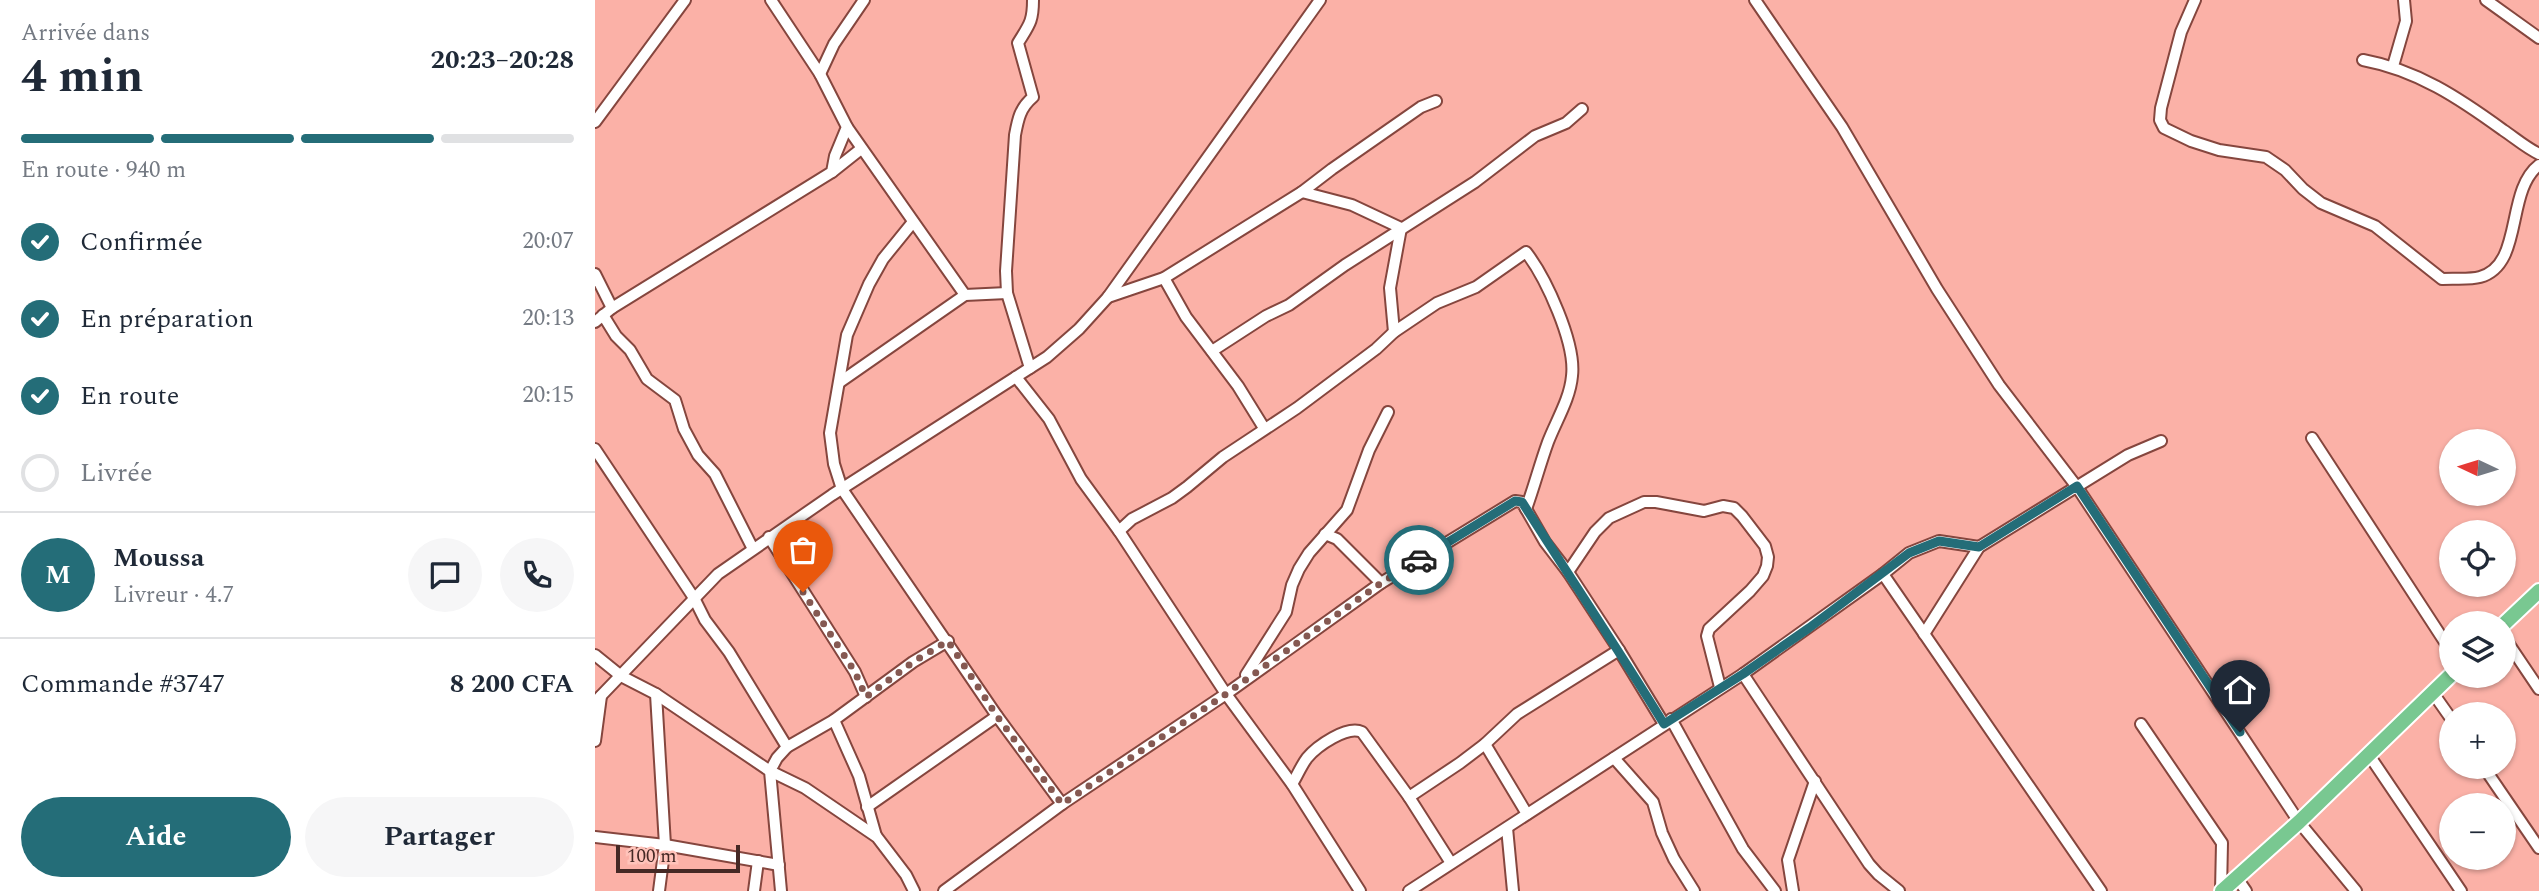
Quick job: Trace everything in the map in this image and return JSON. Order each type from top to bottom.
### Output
[{"type":"main road","points":[[2516,613],[2539,591]]},
{"type":"main road","points":[[2221,891],[2241,885],[2299,822],[2439,687]]},
{"type":"street","points":[[595,122],[684,0]]},
{"type":"street","points":[[771,0],[820,74],[861,149],[965,295]]},
{"type":"street","points":[[820,74],[834,44],[865,0]]},
{"type":"street","points":[[1030,368],[1007,293],[1015,135],[1019,113],[1024,104],[1033,97],[1018,43],[1030,24],[1033,0]]},
{"type":"street","points":[[595,741],[598,699],[718,574],[769,537],[1047,357],[1079,329],[1108,297],[1320,0]]},
{"type":"street","points":[[1755,0],[1842,127],[1937,289],[1999,385],[2077,486],[2299,822],[2356,891]]},
{"type":"street","points":[[2195,0],[2181,32],[2161,108],[2160,120],[2164,128],[2219,150],[2266,157],[2285,170],[2321,203],[2375,226],[2442,279],[2479,277],[2499,265],[2506,255],[2521,190],[2532,170],[2539,165]]},
{"type":"street","points":[[2393,66],[2406,22],[2404,0]]},
{"type":"street","points":[[2486,0],[2539,38]]},
{"type":"street","points":[[2363,60],[2393,66],[2421,77],[2539,154]]},
{"type":"street","points":[[1108,297],[1164,278],[1303,192],[1421,107],[1436,101]]},
{"type":"street","points":[[1212,351],[1299,298],[1401,228],[1475,182],[1535,136],[1566,123],[1582,109]]},
{"type":"street","points":[[832,172],[835,156],[847,127]]},
{"type":"street","points":[[603,315],[832,172],[861,149]]},
{"type":"street","points":[[1303,192],[1352,205],[1401,228]]},
{"type":"street","points":[[913,222],[883,259],[855,313],[842,356],[830,433],[834,464],[842,489],[997,716],[1062,804]]},
{"type":"street","points":[[1394,332],[1390,288],[1401,228]]},
{"type":"street","points":[[1119,531],[1132,519],[1187,487],[1264,428],[1279,421],[1376,349],[1394,332],[1437,303],[1476,287],[1526,252],[1537,266],[1566,332],[1573,375],[1526,509]]},
{"type":"street","points":[[595,274],[603,315],[616,336],[630,350],[647,379],[675,400],[684,429],[698,456],[715,474],[753,549]]},
{"type":"street","points":[[1164,278],[1186,317],[1264,428]]},
{"type":"street","points":[[840,382],[965,295],[1007,293]]},
{"type":"street","points":[[1016,376],[1049,419],[1081,479],[1119,531],[1226,694],[1292,784],[1360,891]]},
{"type":"street","points":[[1241,683],[1286,612],[1299,569],[1347,510],[1369,450],[1388,412]]},
{"type":"street","points":[[2312,438],[2439,633]]},
{"type":"street","points":[[1924,634],[1979,547],[2128,455],[2161,441]]},
{"type":"street","points":[[595,449],[694,598],[705,620],[729,652],[787,747]]},
{"type":"street","points":[[944,891],[1062,804],[1226,694],[1381,583],[1515,501],[1522,502],[1545,542],[1568,572],[1667,721],[1742,849],[1775,891]]},
{"type":"street","points":[[1568,572],[1595,531],[1609,518],[1644,502],[1696,510],[1723,506],[1734,508],[1765,546],[1768,557],[1763,576],[1709,629],[1707,636],[1720,687]]},
{"type":"street","points":[[1325,534],[1337,539],[1381,583]]},
{"type":"street","points":[[769,537],[855,672],[866,697]]},
{"type":"street","points":[[1409,891],[1743,674],[1909,553],[1939,541],[1979,547]]},
{"type":"street","points":[[1883,574],[2101,891]]},
{"type":"street","points":[[781,891],[770,771],[777,758],[787,747],[834,720],[913,662],[948,641]]},
{"type":"street","points":[[1409,797],[1485,744],[1517,714],[1619,650]]},
{"type":"street","points":[[595,655],[621,676],[656,694],[770,771],[805,788],[877,837],[906,875],[913,891]]},
{"type":"street","points":[[2516,655],[2539,689]]},
{"type":"street","points":[[1743,674],[1869,864],[1899,891]]},
{"type":"street","points":[[2433,693],[2439,702]]},
{"type":"street","points":[[656,694],[665,845],[659,891]]},
{"type":"street","points":[[867,807],[997,716]]},
{"type":"street","points":[[834,720],[859,776],[877,837]]},
{"type":"street","points":[[2141,724],[2222,843],[2221,891]]},
{"type":"street","points":[[1292,784],[1306,759],[1315,750],[1348,731],[1362,732],[1409,797],[1451,863]]},
{"type":"street","points":[[1485,744],[1527,814]]},
{"type":"street","points":[[2369,755],[2461,891]]},
{"type":"street","points":[[1614,758],[1653,802],[1666,842],[1694,891]]},
{"type":"street","points":[[2492,779],[2539,848]]},
{"type":"street","points":[[1793,891],[1788,860],[1815,781]]},
{"type":"street","points":[[1507,828],[1513,891]]},
{"type":"street","points":[[595,837],[665,845],[779,865]]},
{"type":"street","points":[[754,891],[758,861]]},
{"type":"way so far","points":[[803,592],[855,672],[866,697],[913,662],[948,641],[997,716],[1062,804],[1226,694],[1381,583],[1419,560]]},
{"type":"route","points":[[1419,560],[1515,501],[1522,502],[1545,542],[1568,572],[1664,724],[1809,628],[1909,553],[1939,541],[1979,547],[2077,486],[2240,732]]}]
